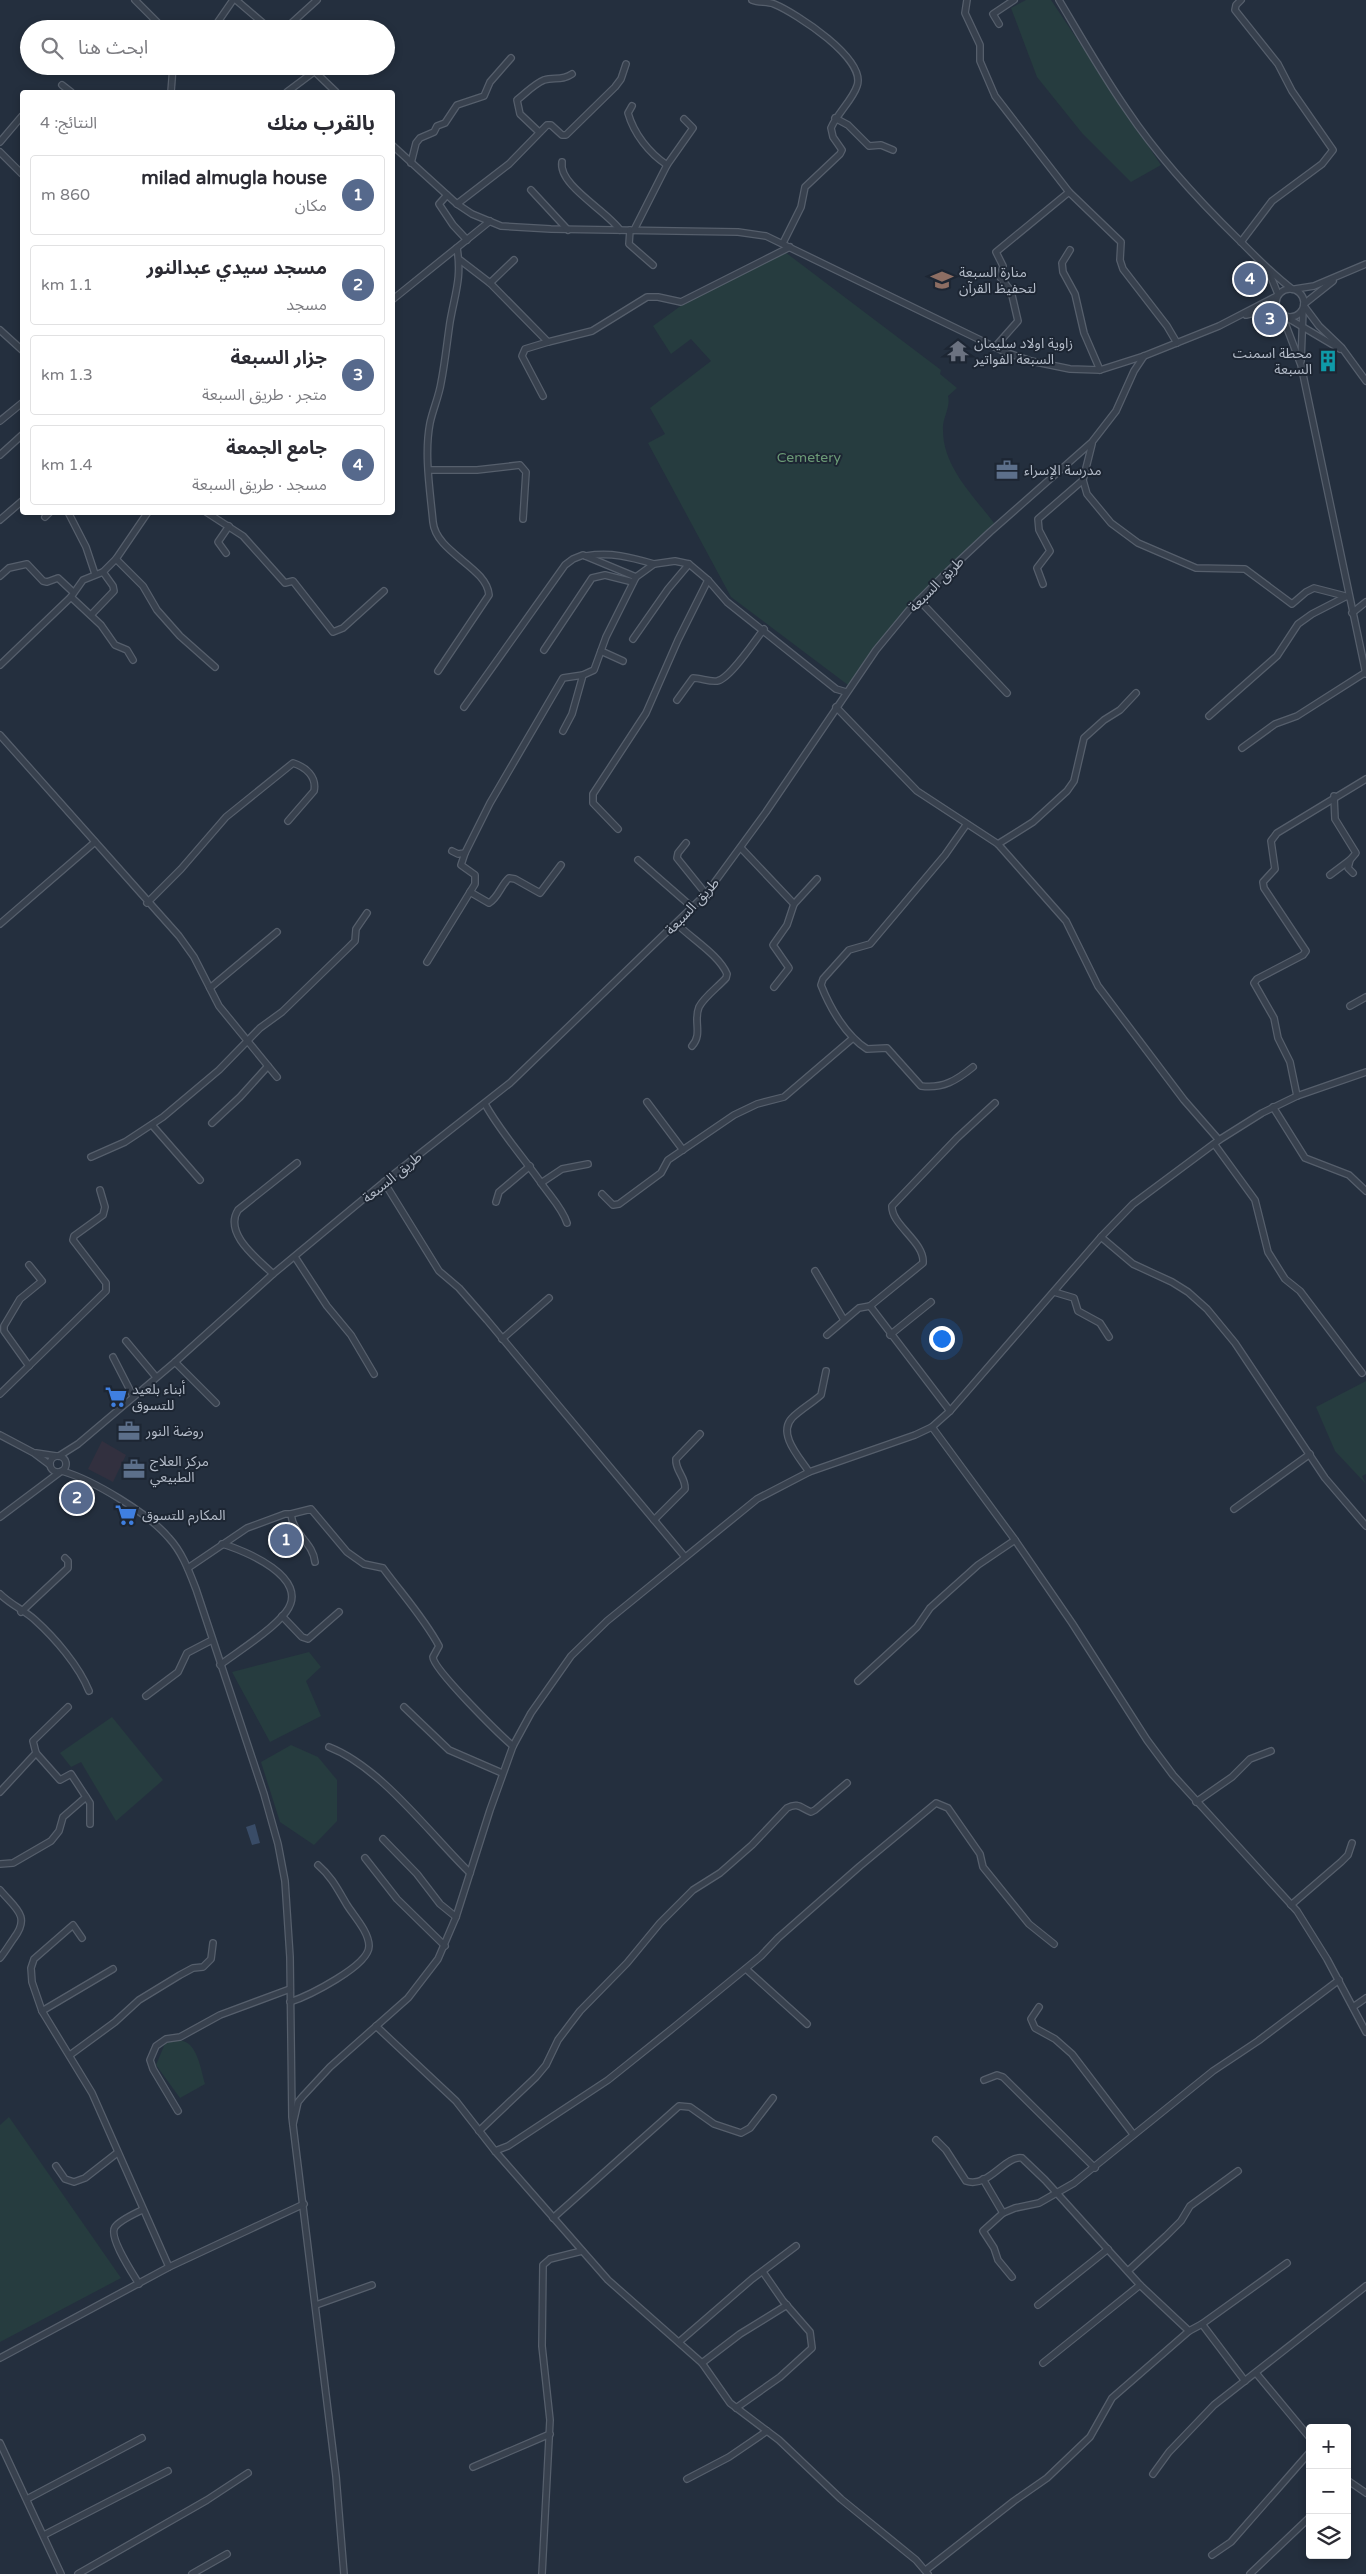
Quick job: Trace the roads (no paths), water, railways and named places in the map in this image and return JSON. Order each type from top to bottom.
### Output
[{"type":"street","points":[[135,0],[155,20]]},
{"type":"street","points":[[220,20],[234,0],[259,20]]},
{"type":"street","points":[[295,20],[317,0]]},
{"type":"street","points":[[752,0],[768,2],[786,10],[833,43],[849,57],[855,70],[858,85],[835,118],[831,128],[833,137],[842,150],[805,187],[801,207],[784,243]]},
{"type":"street","points":[[966,0],[965,13],[980,45],[980,61],[990,86],[1069,192],[1121,242],[1120,260],[1123,269],[1167,326],[1176,343]]},
{"type":"street","points":[[999,24],[994,14],[1014,0]]},
{"type":"street","points":[[1059,0],[1091,56],[1142,131],[1191,192],[1267,268],[1302,295],[1304,306],[1301,365]]},
{"type":"street","points":[[1241,0],[1235,7],[1237,13],[1278,64],[1292,91],[1333,150],[1322,164],[1272,201],[1241,242]]},
{"type":"street","points":[[412,163],[416,143],[420,138],[434,132],[437,126],[445,123],[457,106],[484,96],[490,82],[511,58]]},
{"type":"street","points":[[457,204],[509,164],[549,124],[562,135],[566,134],[615,88],[621,79],[626,64]]},
{"type":"street","points":[[539,132],[520,114],[517,100],[538,83],[547,79],[561,80],[572,74]]},
{"type":"street","points":[[171,90],[172,75]]},
{"type":"street","points":[[290,90],[310,75]]},
{"type":"street","points":[[319,75],[334,90]]},
{"type":"street","points":[[62,85],[68,90]]},
{"type":"street","points":[[632,106],[628,113],[637,134],[649,150],[667,165]]},
{"type":"street","points":[[0,142],[20,118]]},
{"type":"street","points":[[835,118],[848,124],[869,146],[881,145],[893,150]]},
{"type":"street","points":[[653,265],[632,249],[629,244],[632,230],[667,165],[693,128],[684,119]]},
{"type":"street","points":[[395,148],[457,204],[472,214],[501,226],[568,230],[738,232],[766,236],[784,243],[995,347],[1048,366],[1070,369],[1100,370],[1144,356],[1236,318],[1278,295],[1283,290],[1308,288],[1366,264]]},
{"type":"street","points":[[0,152],[20,172]]},
{"type":"street","points":[[562,162],[562,173],[572,186],[608,215],[620,230]]},
{"type":"street","points":[[530,190],[568,230]]},
{"type":"street","points":[[995,347],[1018,321],[1011,290],[1000,277],[1003,266],[996,252],[1069,192]]},
{"type":"street","points":[[447,195],[439,204],[452,225],[467,240]]},
{"type":"street","points":[[395,298],[490,221]]},
{"type":"street","points":[[543,396],[522,356],[525,349],[592,330],[647,298],[658,296],[681,302],[790,247]]},
{"type":"street","points":[[438,671],[489,595],[486,586],[477,574],[454,555],[439,538],[433,524],[428,440],[430,422],[442,383],[460,260],[457,248]]},
{"type":"street","points":[[1070,250],[1062,263],[1063,272],[1075,294],[1084,333],[1100,370]]},
{"type":"street","points":[[460,260],[490,283],[548,342]]},
{"type":"street","points":[[490,283],[514,260]]},
{"type":"street","points":[[1242,748],[1275,724],[1297,716],[1366,673],[1347,597],[1301,365],[1282,314],[1276,305],[1278,295],[1267,268]]},
{"type":"street","points":[[1236,318],[1262,311],[1295,316],[1321,289],[1340,276]]},
{"type":"street","points":[[1304,306],[1314,321],[1347,354],[1366,381]]},
{"type":"street","points":[[1282,314],[1347,354]]},
{"type":"street","points":[[1,332],[20,348]]},
{"type":"street","name":"طريق السبعة","points":[[78,1444],[175,1362],[273,1274],[384,1182],[510,1083],[693,908],[741,848],[876,650],[919,600],[990,532],[1092,442],[1116,411],[1134,371],[1144,356]]},
{"type":"street","points":[[0,422],[20,405]]},
{"type":"street","points":[[0,455],[20,437]]},
{"type":"street","points":[[1092,442],[1083,480],[1087,494],[1111,523],[1138,543],[1174,560],[1205,570],[1245,570],[1292,604],[1314,588],[1347,597]]},
{"type":"street","points":[[429,470],[477,470],[520,465],[526,472],[523,519]]},
{"type":"street","points":[[1043,584],[1037,568],[1050,551],[1039,530],[1038,519],[1083,480]]},
{"type":"street","points":[[0,520],[20,503]]},
{"type":"street","points":[[70,515],[86,547],[95,574]]},
{"type":"street","points":[[0,665],[72,595],[83,580],[103,572],[116,559],[146,515]]},
{"type":"street","points":[[211,515],[229,526],[257,549],[285,582],[293,581],[333,632],[343,628],[384,591]]},
{"type":"street","points":[[226,553],[218,542],[229,526]]},
{"type":"street","points":[[464,707],[565,565],[578,556],[608,553],[654,564]]},
{"type":"street","points":[[586,556],[634,580]]},
{"type":"street","points":[[116,559],[143,586],[157,610],[180,636],[215,666]]},
{"type":"street","points":[[427,962],[477,878],[461,865],[490,803],[563,678],[584,675],[594,670],[634,580],[654,564],[668,561],[689,564],[708,580],[727,602],[764,629],[836,688],[846,692]]},
{"type":"street","points":[[0,576],[9,568],[27,564],[43,581],[47,582],[58,578],[116,645],[127,650],[133,660]]},
{"type":"street","points":[[633,639],[668,589],[689,564]]},
{"type":"street","points":[[91,615],[114,591],[113,586],[103,572]]},
{"type":"street","points":[[544,650],[592,578],[606,575],[634,580]]},
{"type":"street","points":[[618,829],[593,803],[593,794],[646,713],[678,640],[708,580]]},
{"type":"street","points":[[1209,716],[1277,656],[1298,624],[1312,614],[1347,597]]},
{"type":"street","points":[[919,600],[1007,693]]},
{"type":"street","points":[[1352,613],[1366,602]]},
{"type":"street","points":[[677,700],[694,678],[714,681],[730,672],[764,629]]},
{"type":"street","points":[[601,651],[623,662]]},
{"type":"street","points":[[563,731],[572,714],[584,675]]},
{"type":"street","points":[[998,844],[1033,822],[1067,791],[1074,781],[1084,738],[1104,720],[1120,710],[1136,692]]},
{"type":"street","points":[[836,707],[917,791],[966,826],[998,844],[1066,921],[1098,986],[1217,1143],[1255,1200],[1265,1242],[1272,1259],[1285,1279],[1300,1291],[1362,1373]]},
{"type":"street","points":[[0,735],[187,946],[220,1006],[246,1041],[277,1077]]},
{"type":"street","points":[[147,903],[182,869],[226,817],[293,763],[300,765],[314,778],[315,784],[314,791],[288,821]]},
{"type":"street","points":[[1296,1096],[1290,1062],[1278,1038],[1274,1018],[1254,983],[1257,979],[1303,955],[1306,948],[1272,903],[1264,888],[1264,882],[1275,868],[1271,846],[1274,836],[1334,796],[1366,779]]},
{"type":"street","points":[[1330,875],[1356,853],[1335,819],[1334,796]]},
{"type":"street","points":[[966,826],[945,855],[870,944],[849,950],[823,979],[821,985],[830,1004],[853,1038],[867,1050],[887,1048],[921,1086],[933,1087],[951,1083],[973,1067]]},
{"type":"street","points":[[0,924],[95,842]]},
{"type":"street","points":[[686,843],[678,853],[677,858],[706,894]]},
{"type":"street","points":[[741,848],[794,904]]},
{"type":"street","points":[[452,851],[458,854],[465,853]]},
{"type":"street","points":[[638,860],[693,908]]},
{"type":"street","points":[[1350,860],[1348,868],[1354,873]]},
{"type":"street","points":[[470,892],[489,903],[493,902],[503,883],[509,878],[514,878],[540,893],[560,865]]},
{"type":"street","points":[[774,987],[790,968],[773,945],[787,925],[794,904],[817,879]]},
{"type":"street","points":[[91,1158],[152,1125],[219,1070],[246,1041],[282,1012],[355,941],[356,928],[367,913]]},
{"type":"street","points":[[677,924],[714,957],[727,974],[726,978],[699,1006],[698,1033],[692,1046]]},
{"type":"street","points":[[210,988],[276,932]]},
{"type":"street","points":[[1350,1006],[1366,997]]},
{"type":"street","points":[[602,1194],[611,1204],[617,1205],[661,1173],[666,1162],[740,1112],[757,1104],[784,1097],[853,1038]]},
{"type":"street","points":[[212,1123],[240,1097],[268,1066]]},
{"type":"street","points":[[293,2124],[299,2100],[330,2067],[415,1990],[434,1966],[445,1946],[456,1917],[502,1773],[513,1746],[531,1713],[571,1656],[607,1621],[757,1500],[809,1472],[915,1435],[932,1427],[950,1411],[1101,1237],[1133,1204],[1217,1143],[1273,1107],[1296,1096],[1366,1072]]},
{"type":"street","points":[[647,1102],[683,1150]]},
{"type":"street","points":[[827,1335],[859,1308],[870,1306],[923,1263],[922,1252],[900,1223],[892,1210],[892,1206],[957,1138],[995,1103]]},
{"type":"street","points":[[485,1104],[495,1121],[530,1166],[562,1212],[567,1223]]},
{"type":"street","points":[[1273,1107],[1305,1158],[1349,1175],[1366,1192]]},
{"type":"street","points":[[152,1125],[200,1180]]},
{"type":"street","points":[[273,1274],[240,1239],[235,1230],[236,1216],[238,1210],[297,1162]]},
{"type":"street","points":[[541,1183],[562,1169],[588,1164]]},
{"type":"street","points":[[496,1202],[499,1192],[530,1166]]},
{"type":"street","points":[[384,1182],[439,1271],[459,1288],[685,1557]]},
{"type":"street","points":[[0,1394],[107,1289],[106,1284],[73,1240],[74,1236],[103,1215],[105,1207],[100,1190]]},
{"type":"street","points":[[1101,1237],[1133,1264],[1172,1282],[1188,1292],[1207,1309],[1235,1342],[1326,1478],[1366,1526]]},
{"type":"street","points":[[295,1257],[328,1306],[351,1334],[374,1374]]},
{"type":"street","points":[[29,1366],[4,1331],[4,1326],[20,1299],[42,1281],[30,1265]]},
{"type":"street","points":[[815,1271],[844,1320]]},
{"type":"street","points":[[1054,1292],[1074,1298],[1078,1311],[1100,1323],[1109,1337]]},
{"type":"street","points":[[502,1339],[549,1298]]},
{"type":"street","points":[[890,1335],[931,1302]]},
{"type":"street","points":[[870,1306],[890,1335],[950,1411]]},
{"type":"street","points":[[126,1341],[156,1377]]},
{"type":"street","points":[[113,1357],[133,1396]]},
{"type":"street","points":[[175,1362],[216,1403]]},
{"type":"street","points":[[809,1472],[788,1437],[787,1426],[792,1418],[821,1396],[826,1371]]},
{"type":"street","points":[[932,1427],[1015,1540],[1147,1740],[1196,1802],[1291,1905],[1339,1980],[1366,2032]]},
{"type":"street","points":[[654,1520],[685,1489],[686,1484],[679,1472],[676,1459],[700,1434]]},
{"type":"street","points":[[0,1435],[34,1453],[55,1472],[77,1476],[142,1514],[159,1528],[180,1552],[188,1568],[258,1775],[278,1844],[287,1899],[293,2124],[336,2476],[344,2574]]},
{"type":"street","points":[[42,1484],[52,1458],[78,1444]]},
{"type":"street","points":[[0,1517],[42,1484],[61,1472],[78,1444]]},
{"type":"street","points":[[34,1453],[58,1456],[66,1462],[77,1476]]},
{"type":"street","points":[[1234,1509],[1310,1454]]},
{"type":"street","points":[[188,1568],[258,1522],[311,1509],[347,1552],[364,1564],[383,1568],[414,1611],[426,1622],[439,1646],[433,1658],[436,1667],[472,1707],[513,1746]]},
{"type":"street","points":[[292,1514],[290,1529],[298,1546],[293,1550]]},
{"type":"street","points":[[292,1524],[312,1552],[315,1562]]},
{"type":"street","points":[[858,1681],[917,1627],[930,1608],[963,1578],[978,1565],[1015,1540]]},
{"type":"street","points":[[220,1665],[282,1616],[290,1605],[292,1595],[283,1578],[268,1564],[251,1554],[222,1544]]},
{"type":"street","points":[[21,1612],[68,1568],[68,1561],[65,1558]]},
{"type":"street","points":[[0,1594],[21,1612],[34,1619],[61,1649],[82,1678],[89,1692]]},
{"type":"street","points":[[282,1616],[302,1637],[308,1639],[339,1612]]},
{"type":"street","points":[[146,1696],[178,1672],[187,1654],[212,1640]]},
{"type":"street","points":[[68,1707],[33,1741],[36,1753],[60,1780],[71,1774],[90,1805],[90,1824]]},
{"type":"street","points":[[404,1707],[449,1750],[502,1773]]},
{"type":"street","points":[[329,1747],[346,1755],[388,1787],[470,1873]]},
{"type":"street","points":[[1196,1802],[1232,1777],[1250,1759],[1271,1751]]},
{"type":"street","points":[[0,1792],[36,1753]]},
{"type":"street","points":[[479,2131],[536,2077],[546,2065],[558,2040],[580,2011],[627,1963],[660,1922],[693,1890],[720,1872],[752,1845],[787,1808],[793,1805],[801,1806],[811,1812],[847,1783]]},
{"type":"street","points":[[0,1864],[13,1863],[51,1841],[59,1830],[63,1817],[86,1797]]},
{"type":"street","points":[[496,2151],[508,2146],[608,2080],[746,1969],[860,1866],[936,1803],[948,1808],[980,1854],[982,1867],[1029,1924],[1054,1944]]},
{"type":"street","points":[[383,1839],[416,1874],[440,1904],[456,1917]]},
{"type":"street","points":[[1291,1905],[1348,1855],[1352,1843]]},
{"type":"street","points":[[364,1858],[397,1899],[445,1946]]},
{"type":"street","points":[[290,2002],[302,1998],[350,1970],[361,1962],[369,1947],[366,1935],[335,1882],[318,1865]]},
{"type":"street","points":[[0,1890],[22,1915],[23,1922],[19,1933],[0,1958]]},
{"type":"street","points":[[82,1938],[73,1925],[34,1959],[31,1968],[32,1982],[42,2011],[92,2093],[142,2210],[169,2267]]},
{"type":"street","points":[[70,2055],[115,2022],[139,2000],[186,1972],[203,1967],[211,1959],[213,1943]]},
{"type":"street","points":[[42,2011],[113,1969]]},
{"type":"street","points":[[746,1969],[807,2024]]},
{"type":"street","points":[[1012,2277],[998,2260],[994,2248],[983,2232],[1003,2212],[1039,2203],[1058,2194],[1095,2168],[1133,2134],[1213,2071],[1258,2041],[1339,1980]]},
{"type":"street","points":[[178,2111],[153,2069],[150,2060],[156,2046],[166,2039],[183,2036],[197,2026],[236,2008],[290,1989]]},
{"type":"street","points":[[1353,2006],[1366,1998]]},
{"type":"street","points":[[1039,2007],[1031,2019],[1035,2028],[1055,2039],[1072,2054],[1133,2134]]},
{"type":"street","points":[[376,2026],[456,2101],[553,2218],[629,2300],[702,2362],[718,2387],[736,2408],[767,2431],[841,2499],[927,2572],[1014,2501],[1048,2478],[1090,2437],[1112,2398],[1189,2331],[1202,2324],[1287,2262]]},
{"type":"street","points":[[984,2080],[997,2075],[1003,2077],[1095,2168]]},
{"type":"street","points":[[553,2218],[678,2106],[690,2107],[714,2124],[741,2133],[750,2128],[773,2098]]},
{"type":"street","points":[[936,2140],[946,2150],[966,2180],[978,2182],[1019,2157],[1031,2165],[1140,2285],[1189,2331]]},
{"type":"street","points":[[56,2166],[65,2179],[76,2182],[117,2153]]},
{"type":"street","points":[[1128,2271],[1181,2220],[1190,2206],[1238,2171]]},
{"type":"street","points":[[983,2179],[1003,2212]]},
{"type":"street","points":[[0,2358],[169,2267],[304,2204]]},
{"type":"street","points":[[139,2284],[118,2246],[113,2231],[115,2226],[142,2210]]},
{"type":"street","points":[[679,2342],[796,2246]]},
{"type":"street","points":[[1038,2305],[1108,2248]]},
{"type":"street","points":[[542,2574],[543,2524],[550,2462],[550,2434],[542,2346],[543,2265],[550,2259],[582,2251]]},
{"type":"street","points":[[736,2408],[780,2377],[812,2348],[810,2332],[786,2305],[763,2272]]},
{"type":"street","points":[[316,2305],[372,2285]]},
{"type":"street","points":[[1043,2363],[1140,2285]]},
{"type":"street","points":[[1153,2474],[1166,2456],[1214,2405],[1366,2286]]},
{"type":"street","points":[[702,2362],[740,2334],[786,2305]]},
{"type":"street","points":[[1202,2324],[1245,2381]]},
{"type":"street","points":[[1256,2373],[1306,2433]]},
{"type":"street","points":[[687,2479],[729,2456],[767,2431]]},
{"type":"street","points":[[473,2467],[550,2434]]},
{"type":"street","points":[[27,2499],[142,2438]]},
{"type":"street","points":[[0,2443],[61,2574]]},
{"type":"street","points":[[1212,2555],[1231,2542],[1306,2457]]},
{"type":"street","points":[[44,2535],[168,2471]]},
{"type":"street","points":[[78,2574],[207,2500],[248,2473]]},
{"type":"street","points":[[1351,2483],[1366,2493]]},
{"type":"street","points":[[1250,2574],[1306,2521]]},
{"type":"street","points":[[192,2574],[226,2554]]},
{"type":"water","points":[[255,1824],[260,1843],[252,1845],[246,1827]]},
{"type":"place","name":"جامع الجمعة","points":[[1250,279]]},
{"type":"place","name":"منارة السبعة لتحفيظ القرآن","points":[[942,280]]},
{"type":"place","name":"جزار السبعة","points":[[1270,319]]},
{"type":"place","name":"زاوية اولاد سليمان السبعة الفواتير","points":[[958,351]]},
{"type":"place","name":"محطة اسمنت السبعة","points":[[1328,361]]},
{"type":"place","name":"مدرسة الإسراء","points":[[1007,470]]},
{"type":"place","name":"أبناء بلعيد للتسوق","points":[[116,1397]]},
{"type":"place","name":"روضة النور","points":[[129,1431]]},
{"type":"place","name":"مركز العلاج الطبيعي","points":[[134,1469]]},
{"type":"place","name":"مسجد سيدي عبدالنور","points":[[77,1498]]},
{"type":"place","name":"المكارم للتسوق","points":[[126,1515]]},
{"type":"place","name":"milad almugla house","points":[[286,1540]]},
{"type":"park label","name":"Cemetery","points":[[809,457]]}]
